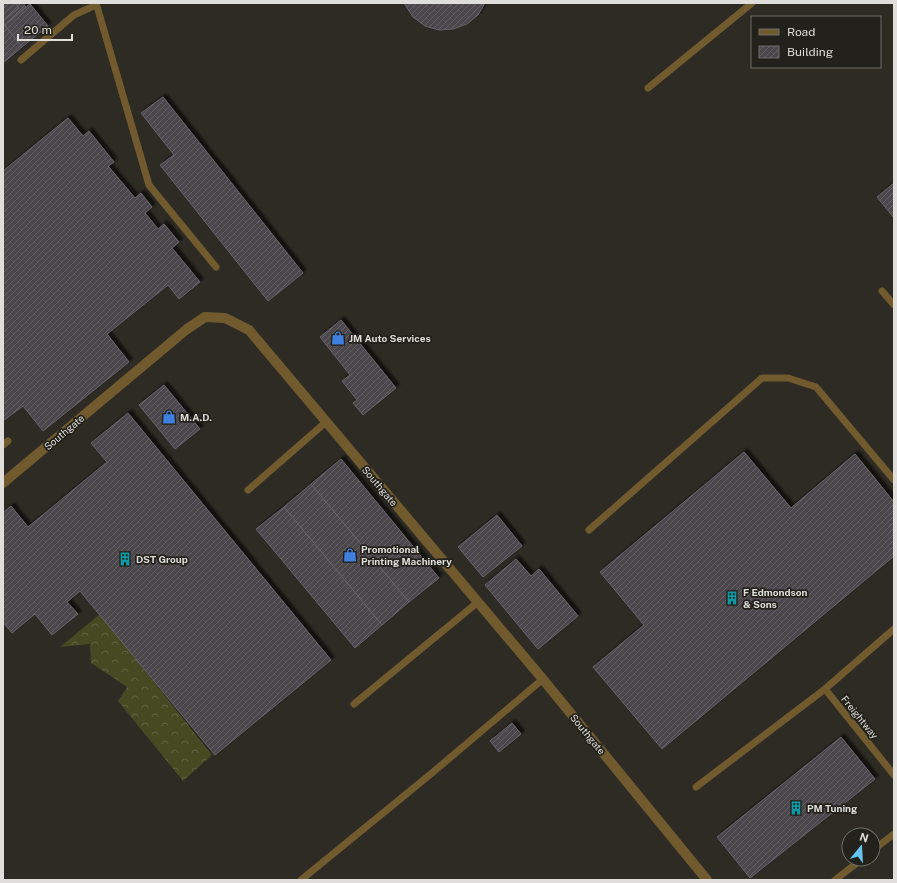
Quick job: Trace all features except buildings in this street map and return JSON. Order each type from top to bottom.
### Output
[{"type":"street","name":"Southgate","points":[[3,483],[187,330],[205,317],[226,318],[249,330],[543,679],[707,880]]},
{"type":"lane","points":[[648,88],[752,3]]},
{"type":"lane","points":[[21,60],[74,15],[96,4],[149,185],[216,267]]},
{"type":"lane","points":[[882,291],[894,305]]},
{"type":"lane","points":[[589,530],[762,378],[788,378],[816,387],[894,480]]},
{"type":"lane","points":[[248,490],[326,422]]},
{"type":"lane","points":[[354,704],[478,602]]},
{"type":"lane","points":[[696,787],[825,690],[894,629]]},
{"type":"lane","points":[[301,880],[432,773],[543,679]]},
{"type":"lane","name":"Freightway","points":[[825,690],[894,775]]},
{"type":"lane","points":[[881,844],[894,834]]},
{"type":"lane","points":[[835,880],[852,867]]},
{"type":"green space","points":[[100,614],[212,755],[183,781],[118,701],[127,687],[91,663],[90,644],[60,647]]},
{"type":"place","name":"JM Auto Services","points":[[338,338]]},
{"type":"place","name":"M.A.D.","points":[[169,417]]},
{"type":"place","name":"Promotional Printing Machinery","points":[[350,555]]},
{"type":"place","name":"DST Group","points":[[125,559]]},
{"type":"place","name":"F Edmondson & Sons","points":[[732,598]]},
{"type":"place","name":"PM Tuning","points":[[796,808]]}]
